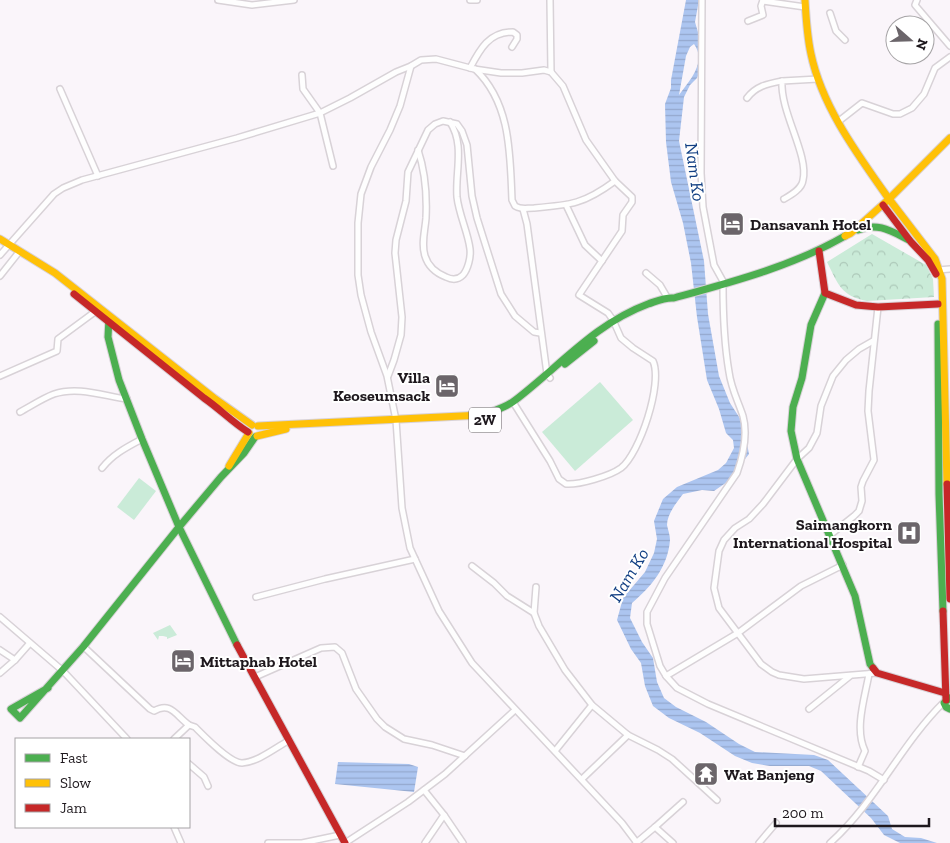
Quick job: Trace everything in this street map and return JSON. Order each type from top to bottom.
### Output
[{"type":"main road","points":[[805,4],[811,61],[846,136],[889,199],[936,258],[945,416],[950,599]]},
{"type":"main road","points":[[889,199],[950,138]]},
{"type":"main road","name":"2W","points":[[253,432],[281,426],[396,422],[480,416],[515,404],[548,376],[574,349],[614,322],[669,303],[674,297],[723,284],[819,251],[851,233],[889,199]]},
{"type":"main road","points":[[819,251],[825,293],[811,325],[802,378],[793,408],[791,431],[797,459],[855,596],[873,674],[947,704],[947,654],[940,530],[948,361],[942,350],[942,279],[937,270],[911,242],[883,205]]},
{"type":"main road","points":[[851,233],[868,226],[879,226],[911,242]]},
{"type":"main road","points":[[0,240],[3,249],[17,254],[97,309],[204,398],[224,412],[233,423],[253,432],[235,464],[222,476],[179,527],[84,647],[48,688],[20,718],[11,709],[48,688]]},
{"type":"main road","points":[[825,293],[856,305],[878,307],[938,304]]},
{"type":"main road","points":[[109,318],[108,337],[114,362],[142,439],[179,527],[226,624],[345,843]]},
{"type":"main road","points":[[940,530],[949,530]]},
{"type":"street","points":[[218,0],[252,5],[294,0]]},
{"type":"street","points":[[470,0],[477,0]]},
{"type":"street","points":[[550,0],[551,72]]},
{"type":"street","points":[[702,0],[701,173],[703,207],[714,266],[723,284],[725,337],[729,373],[734,394],[743,417],[743,457],[736,473],[665,578],[647,612],[646,624],[660,666],[677,688],[708,704],[858,767],[884,780]]},
{"type":"street","points":[[917,0],[915,5],[950,46]]},
{"type":"street","points":[[748,21],[763,15],[761,6],[763,1],[805,4]]},
{"type":"street","points":[[830,13],[836,31],[845,40]]},
{"type":"street","points":[[472,68],[485,43],[497,34],[515,33],[517,39],[512,47]]},
{"type":"street","points":[[839,121],[862,104],[897,114],[907,110],[924,94],[936,68],[950,57]]},
{"type":"street","points":[[3,249],[54,194],[70,184],[320,113],[421,60],[436,59],[501,73],[544,70],[551,72],[563,86],[586,140],[615,181],[632,197],[623,215],[622,230],[579,295],[608,313],[621,338],[652,361],[656,370],[653,394],[644,427],[634,452],[620,469],[592,480],[566,484],[559,479],[515,404]]},
{"type":"street","points":[[412,66],[400,106],[371,167],[361,194],[358,223],[358,275],[361,295],[370,332],[387,376],[396,422],[402,508],[410,548],[438,611],[472,663],[622,823],[636,843],[683,802]]},
{"type":"street","points":[[472,68],[482,76],[494,94],[503,113],[509,147],[514,206],[523,209],[566,205],[582,201],[615,181]]},
{"type":"street","points":[[302,75],[303,90],[320,113],[333,166]]},
{"type":"street","points":[[747,98],[753,90],[770,83],[818,79]]},
{"type":"street","points":[[782,81],[785,106],[803,164],[804,181],[798,189],[784,200]]},
{"type":"street","points":[[60,89],[98,176]]},
{"type":"street","points":[[387,376],[397,350],[402,326],[395,253],[396,240],[406,201],[408,172],[428,130],[435,124],[443,121],[457,124],[462,131],[467,145],[472,196],[477,218],[501,294],[515,316],[534,332],[540,333]]},
{"type":"street","points":[[418,150],[424,175],[426,218],[423,246],[425,257],[432,269],[451,279],[456,279],[462,276],[466,269],[470,249],[457,195],[457,136],[450,122]]},
{"type":"street","points":[[566,205],[585,245],[602,261]]},
{"type":"street","points":[[523,209],[527,224],[540,333],[548,376]]},
{"type":"street","points":[[0,276],[17,254]]},
{"type":"street","points":[[937,270],[950,269]]},
{"type":"street","points":[[646,273],[674,297]]},
{"type":"street","points":[[830,535],[859,511],[862,501],[861,487],[874,460],[868,411],[873,341],[878,307]]},
{"type":"street","points":[[0,376],[57,351],[60,338],[97,309]]},
{"type":"street","points":[[858,767],[865,751],[862,745],[860,729],[873,674],[804,679],[779,675],[762,664],[719,608],[714,588],[719,551],[724,540],[735,528],[749,519],[763,504],[797,459],[809,448],[817,433],[821,406],[833,376],[846,360],[859,349],[873,341]]},
{"type":"street","points":[[20,412],[55,394],[68,392],[80,391],[127,399]]},
{"type":"street","points":[[102,468],[123,449],[142,439]]},
{"type":"street","points":[[256,597],[415,559]]},
{"type":"street","points":[[666,676],[738,633],[801,586],[843,565]]},
{"type":"street","points":[[472,566],[507,596],[534,613]]},
{"type":"street","points":[[536,587],[534,613],[539,626],[564,670],[592,705],[628,735],[672,759],[717,800]]},
{"type":"street","points":[[0,617],[63,671],[126,738]]},
{"type":"street","points":[[0,673],[30,643]]},
{"type":"street","points":[[84,647],[150,709],[154,711],[161,707],[171,709],[189,725],[195,727],[232,760],[240,763],[253,760],[288,741]]},
{"type":"street","points":[[255,677],[321,648],[335,647],[342,653],[356,689],[377,719],[385,727],[404,739],[432,745],[465,756]]},
{"type":"street","points":[[0,650],[14,660]]},
{"type":"street","points":[[809,709],[851,676]]},
{"type":"street","points":[[830,843],[846,829],[879,787],[929,717],[947,704]]},
{"type":"street","points":[[555,751],[592,705]]},
{"type":"street","points":[[345,843],[424,790],[465,756],[515,710]]},
{"type":"street","points":[[175,738],[189,725]]},
{"type":"street","points":[[582,780],[628,735]]},
{"type":"street","points":[[190,765],[204,777],[208,786]]},
{"type":"street","points":[[424,790],[463,843]]},
{"type":"street","points":[[425,843],[444,815]]},
{"type":"street","points":[[760,843],[776,823]]},
{"type":"street","points":[[656,827],[673,843]]},
{"type":"street","points":[[174,828],[181,843]]},
{"type":"street","points":[[268,843],[302,843],[340,835]]},
{"type":"green space","points":[[872,234],[926,265],[933,279],[934,297],[867,301],[851,296],[841,288],[827,262]]},
{"type":"green space","points":[[600,382],[633,420],[575,471],[542,432]]},
{"type":"green space","points":[[139,478],[156,491],[134,520],[117,507]]},
{"type":"green space","points":[[170,625],[177,635],[167,639],[167,637],[159,636],[158,640],[153,633]]},
{"type":"water","points":[[686,0],[699,0],[695,22],[705,56],[697,78],[690,85],[684,97],[679,141],[704,261],[708,314],[719,376],[730,403],[743,423],[749,454],[727,482],[714,491],[702,490],[683,494],[670,512],[667,521],[670,540],[666,559],[652,583],[632,603],[630,618],[642,642],[653,658],[657,682],[664,698],[676,707],[706,722],[739,744],[755,752],[814,755],[828,760],[888,816],[892,829],[905,837],[921,838],[937,843],[900,843],[884,835],[871,818],[821,771],[809,766],[770,766],[752,763],[735,756],[700,733],[669,718],[653,706],[645,686],[641,663],[631,649],[617,620],[623,598],[645,572],[654,553],[657,539],[654,521],[663,499],[677,487],[718,470],[726,463],[734,448],[733,440],[726,433],[719,409],[707,380],[691,263],[683,223],[671,182],[666,142],[665,104],[671,88]],"holes":[[[694,44],[699,57],[696,71],[679,95],[686,56],[690,47]]]},
{"type":"water","points":[[338,762],[409,764],[418,767],[414,792],[335,784]]},
{"type":"traffic: fast","points":[[858,230],[878,227],[909,240]]},
{"type":"traffic: fast","points":[[482,415],[514,401],[578,347],[611,323],[629,313],[667,298],[674,298],[718,286],[783,265],[845,236]]},
{"type":"traffic: fast","points":[[825,293],[811,325],[802,378],[793,407],[791,431],[797,459],[855,596],[870,664],[873,668]]},
{"type":"traffic: fast","points":[[109,318],[108,337],[119,380],[142,439],[179,527],[237,645]]},
{"type":"traffic: fast","points":[[938,324],[939,494],[943,611]]},
{"type":"traffic: fast","points":[[565,364],[594,341]]},
{"type":"traffic: fast","points":[[48,688],[11,709],[20,718],[83,647],[179,527],[244,453],[255,437]]},
{"type":"traffic: fast","points":[[950,698],[944,703],[950,709]]},
{"type":"traffic: slow","points":[[805,0],[810,47],[816,74],[823,93],[842,130],[889,199]]},
{"type":"traffic: slow","points":[[889,199],[950,138]]},
{"type":"traffic: slow","points":[[845,236],[851,233],[889,199],[935,259],[942,279],[947,484]]},
{"type":"traffic: slow","points":[[0,239],[55,273],[214,398],[252,425]]},
{"type":"traffic: slow","points":[[258,426],[482,415]]},
{"type":"traffic: slow","points":[[257,436],[286,429]]},
{"type":"traffic: slow","points":[[229,466],[249,433]]},
{"type":"traffic: jam","points":[[883,205],[911,242],[928,260],[936,274]]},
{"type":"traffic: jam","points":[[819,251],[825,293],[856,305],[878,307],[938,304]]},
{"type":"traffic: jam","points":[[74,294],[248,432]]},
{"type":"traffic: jam","points":[[947,484],[950,599]]},
{"type":"traffic: jam","points":[[943,611],[946,700]]},
{"type":"traffic: jam","points":[[237,645],[345,843]]},
{"type":"traffic: jam","points":[[873,668],[877,673],[945,693]]},
{"type":"place","name":"Dansavanh Hotel","points":[[732,224]]},
{"type":"place","name":"Villa Keoseumsack","points":[[447,386]]},
{"type":"place","name":"Saimangkorn International Hospital","points":[[909,533]]},
{"type":"place","name":"Mittaphab Hotel","points":[[183,661]]},
{"type":"place","name":"Wat Banjeng","points":[[706,774]]},
{"type":"water label","name":"Nam Ko","points":[[695,172]]},
{"type":"water label","name":"Nam Ko","points":[[629,575]]}]
